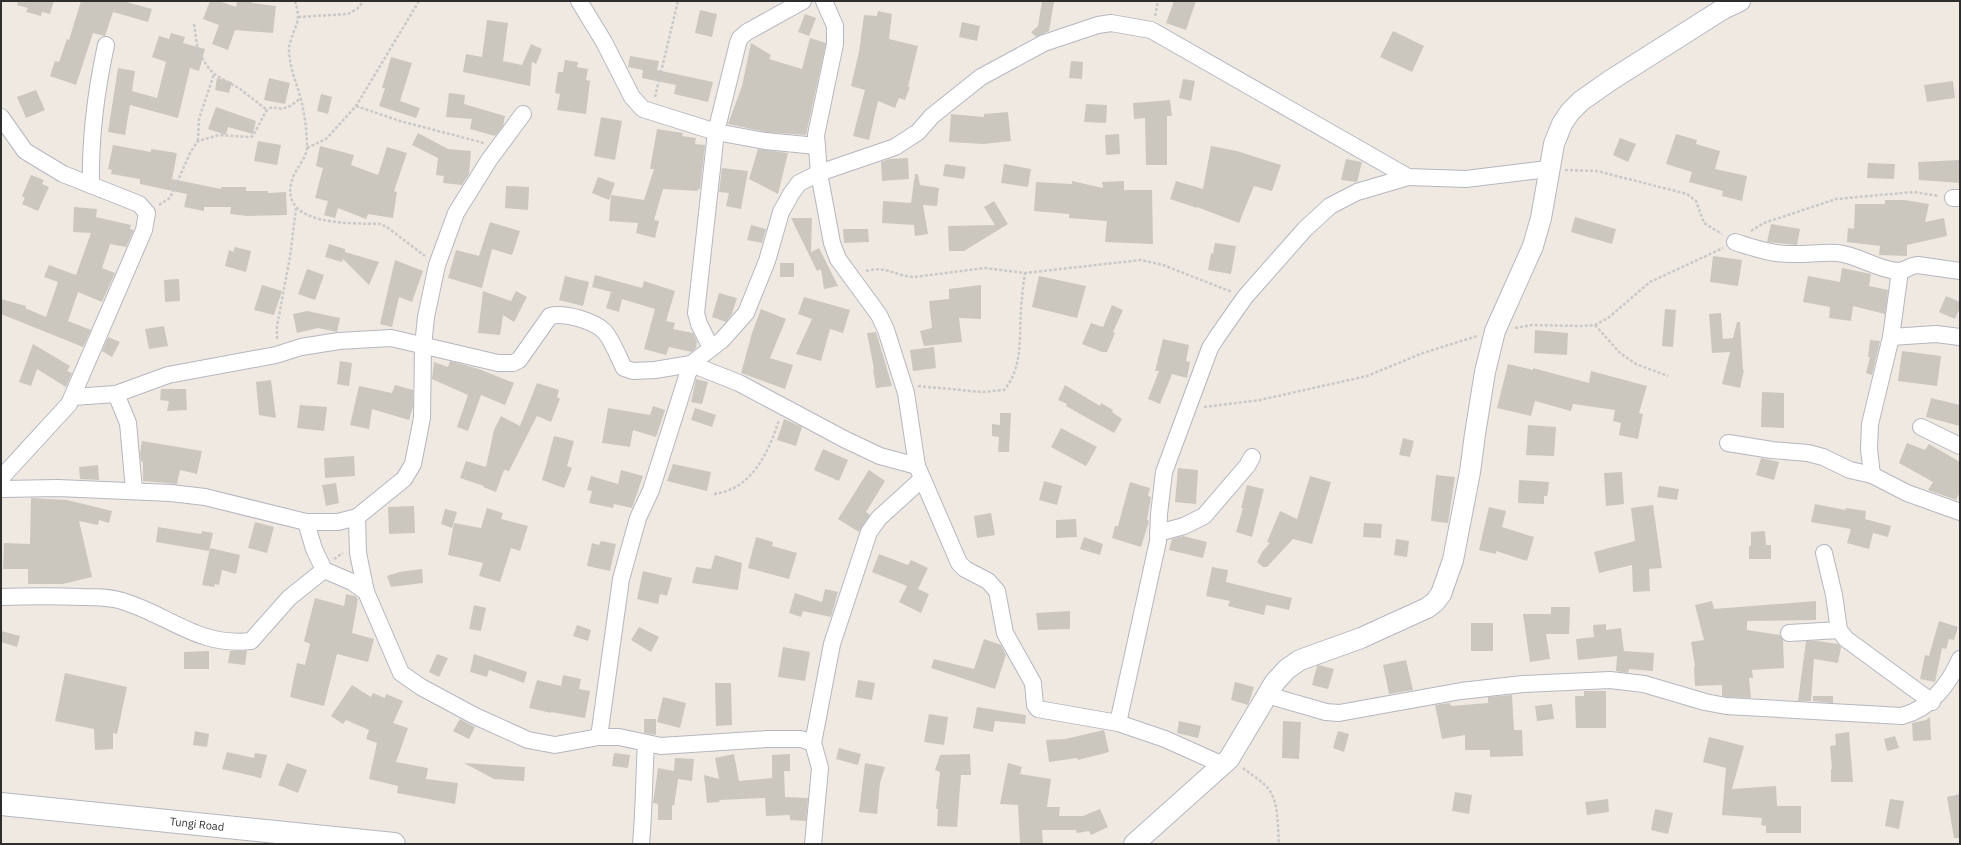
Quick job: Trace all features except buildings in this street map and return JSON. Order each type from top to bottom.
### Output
[{"type":"main road","name":"Tungi Road","points":[[1,804],[394,844]]},
{"type":"street","points":[[579,1],[604,42],[632,97],[637,104],[651,113],[716,132],[766,141],[817,146]]},
{"type":"street","points":[[712,348],[699,324],[696,313],[716,132],[740,38],[753,28],[803,1]]},
{"type":"street","points":[[824,1],[835,26],[835,44],[817,128],[817,146],[819,174],[834,251],[850,277],[883,322],[904,385],[911,415],[920,472],[959,562],[965,569],[988,581],[997,591],[1004,633],[1033,683],[1035,705],[1038,709],[1118,723],[1226,762]]},
{"type":"street","points":[[1134,844],[1226,762],[1275,682],[1287,670],[1300,660],[1361,638],[1427,608],[1435,602],[1441,594],[1453,560],[1470,472],[1474,434],[1485,372],[1496,331],[1533,246],[1541,218],[1548,169],[1554,144],[1562,124],[1570,112],[1581,101],[1617,76],[1723,9],[1740,1]]},
{"type":"street","points":[[73,397],[116,394],[168,375],[276,355],[302,347],[339,340],[391,338],[498,363],[513,363],[519,360],[550,316],[563,314],[593,324],[605,332],[624,368],[628,370],[655,370],[691,364],[722,340],[746,313],[767,261],[781,212],[799,182],[895,147],[918,132],[932,116],[980,77],[1044,43],[1098,25],[1111,23],[1151,30],[1278,101],[1408,177]]},
{"type":"street","points":[[91,185],[91,154],[101,67],[106,45]]},
{"type":"street","points":[[1,480],[58,488],[134,490],[205,497],[306,522],[338,522],[357,517],[404,479],[413,464],[421,431],[423,406],[422,346],[426,317],[438,265],[456,213],[499,147],[523,114]]},
{"type":"street","points":[[1,117],[25,151],[63,174],[139,204],[147,213],[144,230],[73,397],[63,412],[1,480]]},
{"type":"street","points":[[1118,723],[1158,542],[1164,472],[1210,348],[1245,297],[1305,229],[1330,206],[1357,192],[1408,177],[1473,178],[1548,169]]},
{"type":"street","points":[[1735,242],[1776,253],[1798,255],[1838,253],[1885,269],[1900,271],[1913,265],[1960,271]]},
{"type":"street","points":[[1872,475],[1869,449],[1870,424],[1891,338],[1900,271]]},
{"type":"street","points":[[1891,338],[1936,334],[1960,337]]},
{"type":"street","points":[[691,364],[738,383],[846,440],[920,472]]},
{"type":"street","points":[[598,737],[622,579],[638,518],[651,490],[691,364]]},
{"type":"street","points":[[116,394],[128,422],[134,490]]},
{"type":"street","points":[[1921,427],[1960,446]]},
{"type":"street","points":[[1728,443],[1772,450],[1808,453],[1823,457],[1850,470],[1872,475],[1907,493],[1960,512]]},
{"type":"street","points":[[1158,533],[1184,526],[1204,516],[1219,500],[1252,458]]},
{"type":"street","points":[[813,844],[820,768],[813,743],[832,644],[869,532],[879,518],[920,472]]},
{"type":"street","points":[[357,517],[357,544],[366,592],[402,673],[421,687],[475,716],[528,740],[555,745],[598,737],[619,737],[661,746],[767,739],[801,739],[813,743]]},
{"type":"street","points":[[306,522],[314,549],[324,570],[352,582],[366,592]]},
{"type":"street","points":[[1824,553],[1834,595],[1839,630],[1846,639],[1932,702]]},
{"type":"street","points":[[1,597],[47,595],[114,599],[135,605],[196,635],[235,643],[251,641],[289,598],[324,570]]},
{"type":"street","points":[[1789,633],[1839,630]]},
{"type":"street","points":[[1267,695],[1326,712],[1339,713],[1461,691],[1523,684],[1610,680],[1644,684],[1705,702],[1748,708],[1902,716],[1910,714],[1932,702],[1956,668],[1960,659]]},
{"type":"street","points":[[640,844],[644,812],[643,790],[646,744]]},
{"type":"path","points":[[276,355],[277,326],[290,257],[296,208],[292,197],[292,180],[307,148],[300,99],[291,71],[289,48],[292,32],[298,17],[295,1]]},
{"type":"path","points":[[298,17],[348,14],[357,9],[364,1]]},
{"type":"path","points":[[307,148],[326,139],[356,106],[419,1]]},
{"type":"path","points":[[651,113],[678,1]]},
{"type":"path","points":[[194,24],[198,51],[214,74],[240,89],[267,110]]},
{"type":"path","points":[[147,213],[170,198],[198,140],[199,119],[214,74]]},
{"type":"path","points":[[198,140],[219,135],[253,136],[267,110],[272,107],[282,109],[290,106],[300,99]]},
{"type":"path","points":[[356,106],[400,121],[499,147]]},
{"type":"path","points":[[1548,169],[1596,171],[1687,194],[1696,201],[1704,223],[1735,242]]},
{"type":"path","points":[[1188,408],[1260,400],[1367,376],[1423,353],[1496,331],[1532,325],[1595,325],[1608,318],[1650,282],[1735,242],[1764,223],[1836,199],[1914,192],[1956,198]]},
{"type":"path","points":[[296,208],[305,214],[325,221],[380,224],[387,227],[438,265]]},
{"type":"path","points":[[850,277],[875,268],[884,268],[901,275],[914,277],[985,268],[1025,273],[1140,260],[1163,265],[1245,297]]},
{"type":"path","points":[[904,385],[982,392],[1004,390],[1012,381],[1020,343],[1025,273]]},
{"type":"path","points":[[1595,325],[1620,353],[1636,364],[1668,376]]},
{"type":"path","points":[[714,494],[727,492],[736,488],[747,479],[756,468],[771,444],[783,406]]},
{"type":"path","points":[[324,570],[332,560],[357,544]]},
{"type":"path","points":[[1226,762],[1265,785],[1272,793],[1276,807],[1279,844]]}]
